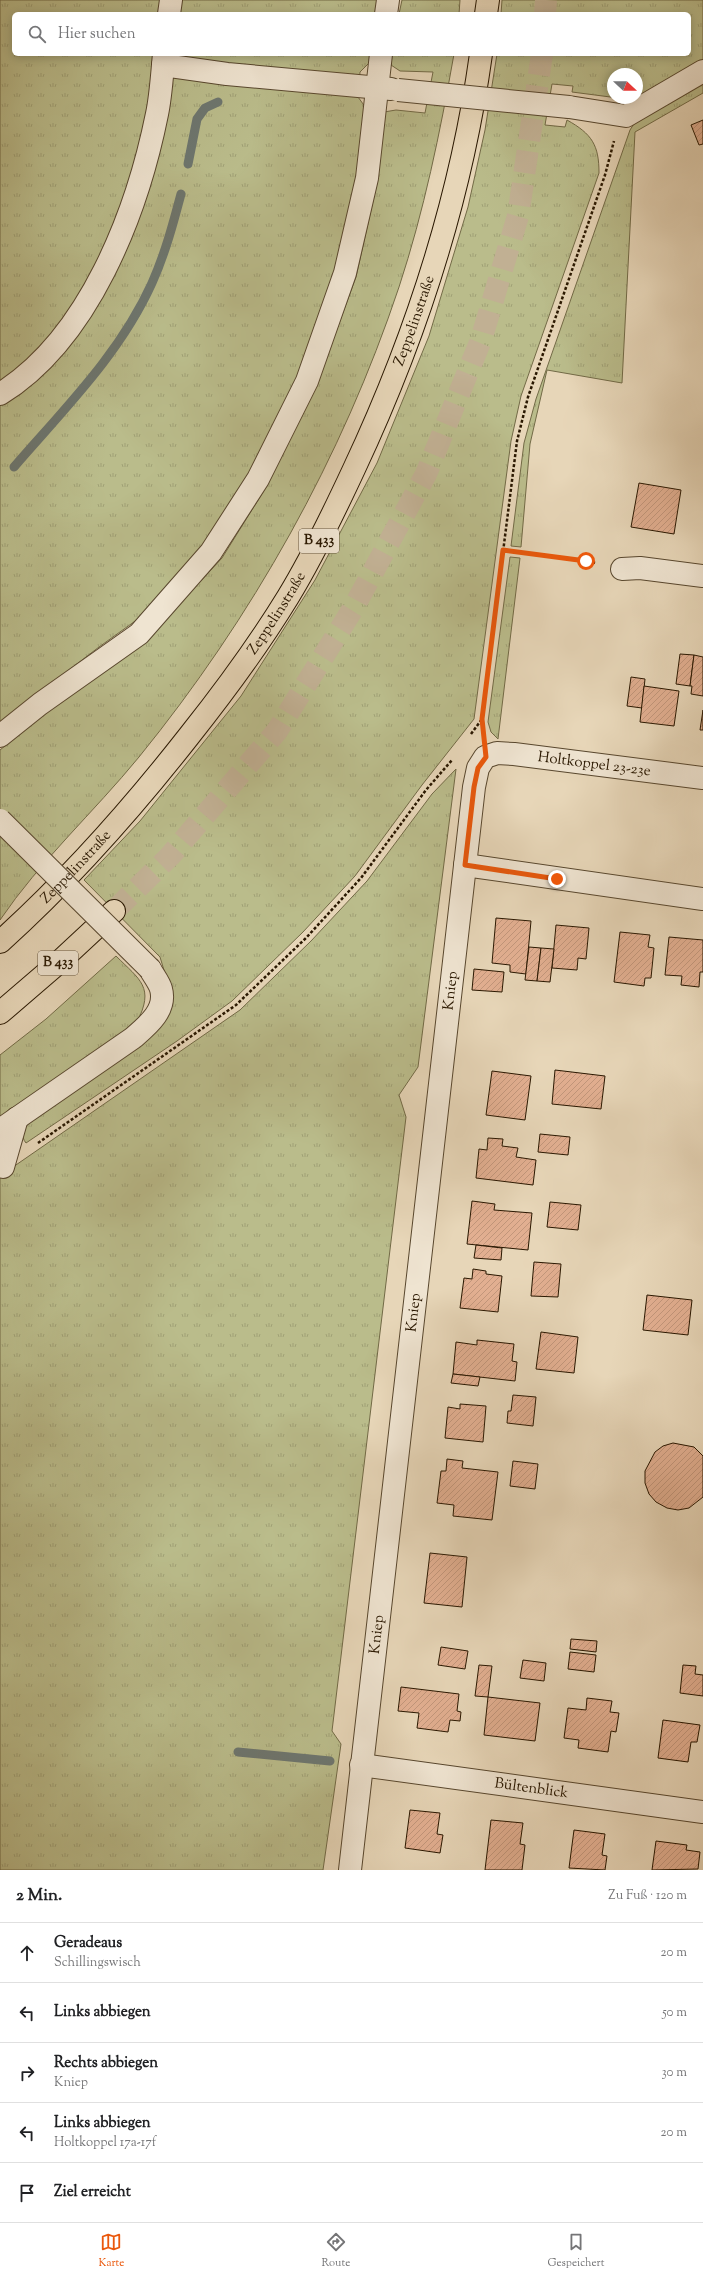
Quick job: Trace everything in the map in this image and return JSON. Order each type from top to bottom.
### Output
[{"type":"highway","points":[[486,12],[488,0]]},
{"type":"highway","name":"Zeppelinstraße","points":[[0,942],[46,900],[103,841],[202,720],[231,683],[288,598],[329,523],[379,415],[408,343],[432,272],[458,177],[480,56]]},
{"type":"highway","name":"B 433","points":[[0,1013],[57,964],[114,911]]},
{"type":"street","points":[[169,12],[171,0]]},
{"type":"street","points":[[386,12],[388,0]]},
{"type":"street","points":[[0,736],[40,704],[139,634],[211,552],[258,479],[307,381],[345,273],[388,89],[381,56]]},
{"type":"street","points":[[0,394],[20,382],[59,342],[97,287],[140,183],[158,113],[164,60],[227,74],[569,107],[626,116],[703,71]]},
{"type":"street","points":[[622,569],[640,568],[703,576]]},
{"type":"street","name":"Holtkoppel 23-23e","points":[[486,757],[497,753],[514,754],[703,778]]},
{"type":"street","name":"Kniep","points":[[350,1870],[474,787],[478,768],[486,757]]},
{"type":"street","points":[[0,820],[150,969],[161,989],[161,1006],[151,1023],[133,1038],[8,1124],[3,1167]]},
{"type":"street","points":[[465,865],[703,899]]},
{"type":"street","name":"Bültenblick","points":[[361,1765],[703,1812]]},
{"type":"path","points":[[36,1145],[236,1006],[306,938],[361,878],[426,790],[457,754],[486,757],[482,719],[517,441],[528,397],[605,175],[610,148],[626,116]]},
{"type":"path","points":[[503,550],[586,561],[622,569]]},
{"type":"green space","points":[[0,0],[382,0],[380,12],[12,12],[12,56],[372,56],[370,62],[360,72],[358,97],[366,108],[367,126],[336,269],[298,376],[250,473],[205,545],[138,619],[0,723]]},
{"type":"green space","points":[[402,0],[460,0],[459,12],[399,12]]},
{"type":"green space","points":[[502,0],[703,0],[703,61],[650,92],[643,94],[643,68],[607,68],[607,96],[572,92],[573,86],[552,84],[545,125],[565,127],[567,120],[583,130],[592,141],[598,155],[599,173],[521,396],[511,441],[474,719],[422,785],[355,876],[303,932],[232,1001],[177,1041],[26,1143],[23,1135],[29,1122],[170,990],[160,957],[84,880],[140,821],[241,696],[315,580],[377,463],[429,336],[468,207],[485,130],[497,56],[691,56],[691,12],[501,12]]},
{"type":"green space","points":[[392,56],[454,56],[431,172],[408,258],[376,351],[350,413],[290,534],[256,592],[219,649],[180,704],[139,757],[32,877],[0,920],[0,750],[45,713],[146,640],[222,558],[268,484],[316,386],[356,277],[377,183],[384,112],[396,110],[425,113],[433,72],[400,71],[391,65]]},
{"type":"green space","points":[[703,82],[703,93],[635,132],[622,383],[547,370],[530,444],[521,547],[511,546],[524,443],[536,399],[630,130],[639,116]]},
{"type":"green space","points":[[510,557],[520,558],[498,739],[491,732],[488,722]]},
{"type":"green space","points":[[456,769],[418,1067],[399,1095],[406,1117],[332,1731],[341,1744],[323,1870],[0,1870],[0,1176],[240,1010],[311,941],[367,881],[432,794]]},
{"type":"green space","points":[[116,956],[138,978],[145,992],[145,1000],[137,1022],[0,1119],[0,1055],[46,1019]]},
{"type":"building","points":[[703,120],[703,144],[699,145],[691,125]]},
{"type":"building","points":[[639,483],[681,490],[674,534],[631,527]]},
{"type":"building","points":[[680,654],[694,655],[690,686],[676,684]]},
{"type":"building","points":[[694,655],[703,657],[703,696],[691,694],[692,686],[690,686]]},
{"type":"building","points":[[631,677],[645,679],[642,708],[627,706]]},
{"type":"building","points":[[644,686],[679,691],[674,726],[640,722]]},
{"type":"building","points":[[703,710],[703,730],[700,730]]},
{"type":"building","points":[[496,918],[531,921],[526,974],[510,972],[510,965],[492,963]]},
{"type":"building","points":[[556,925],[589,928],[586,959],[578,958],[577,970],[552,968]]},
{"type":"building","points":[[620,932],[650,935],[648,947],[654,948],[651,978],[645,978],[644,986],[614,982]]},
{"type":"building","points":[[669,937],[703,940],[703,972],[700,972],[699,987],[681,985],[682,976],[665,975]]},
{"type":"building","points":[[529,947],[541,948],[537,981],[525,980]]},
{"type":"building","points":[[541,948],[554,949],[550,982],[537,981]]},
{"type":"building","points":[[474,969],[504,972],[502,992],[472,990]]},
{"type":"building","points":[[555,1070],[605,1076],[601,1109],[552,1104]]},
{"type":"building","points":[[492,1071],[531,1076],[525,1120],[486,1115]]},
{"type":"building","points":[[540,1134],[570,1137],[568,1155],[538,1152]]},
{"type":"building","points":[[488,1138],[503,1139],[502,1146],[518,1148],[516,1157],[536,1160],[533,1185],[476,1178],[479,1149],[487,1150]]},
{"type":"building","points":[[472,1201],[495,1204],[494,1210],[532,1213],[528,1250],[467,1244]]},
{"type":"building","points":[[550,1202],[581,1205],[578,1230],[547,1227]]},
{"type":"building","points":[[476,1245],[502,1248],[501,1260],[474,1258]]},
{"type":"building","points":[[534,1262],[561,1264],[558,1297],[531,1296]]},
{"type":"building","points":[[473,1269],[486,1271],[486,1274],[502,1276],[498,1312],[460,1308],[464,1278],[472,1279]]},
{"type":"building","points":[[647,1295],[692,1300],[688,1335],[643,1330]]},
{"type":"building","points":[[541,1332],[578,1337],[574,1373],[536,1369]]},
{"type":"building","points":[[477,1340],[514,1344],[512,1361],[517,1362],[515,1381],[453,1374],[456,1342],[477,1345]]},
{"type":"building","points":[[453,1374],[480,1377],[478,1386],[451,1383]]},
{"type":"building","points":[[513,1395],[536,1397],[533,1426],[507,1423],[508,1411],[511,1411]]},
{"type":"building","points":[[460,1404],[486,1406],[483,1442],[445,1438],[448,1407],[460,1409]]},
{"type":"building","points":[[673,1443],[694,1447],[703,1456],[703,1497],[689,1508],[678,1510],[667,1508],[656,1502],[649,1494],[645,1483],[645,1471],[655,1452],[663,1446]]},
{"type":"building","points":[[447,1459],[463,1461],[462,1468],[498,1472],[492,1520],[453,1516],[454,1505],[437,1503],[441,1471],[446,1471]]},
{"type":"building","points":[[513,1461],[538,1464],[535,1489],[510,1486]]},
{"type":"building","points":[[430,1553],[467,1557],[462,1607],[424,1603]]},
{"type":"building","points":[[571,1639],[597,1641],[596,1652],[570,1649]]},
{"type":"building","points":[[441,1647],[468,1651],[465,1669],[438,1665]]},
{"type":"building","points":[[570,1652],[596,1655],[594,1672],[568,1669]]},
{"type":"building","points":[[523,1660],[546,1663],[544,1681],[520,1678]]},
{"type":"building","points":[[479,1665],[492,1666],[488,1697],[475,1696]]},
{"type":"building","points":[[683,1665],[696,1666],[695,1674],[703,1675],[703,1696],[680,1693]]},
{"type":"building","points":[[401,1687],[459,1694],[457,1711],[461,1712],[460,1721],[450,1720],[448,1732],[417,1728],[419,1713],[398,1711]]},
{"type":"building","points":[[488,1697],[540,1703],[535,1741],[484,1735]]},
{"type":"building","points":[[587,1698],[612,1701],[610,1712],[619,1713],[616,1732],[611,1731],[608,1752],[578,1748],[579,1740],[564,1738],[568,1708],[586,1710]]},
{"type":"building","points":[[663,1720],[700,1725],[697,1742],[691,1742],[688,1762],[658,1758]]},
{"type":"building","points":[[410,1810],[440,1813],[437,1834],[443,1835],[440,1853],[405,1848]]},
{"type":"building","points":[[491,1820],[523,1823],[520,1844],[525,1845],[522,1870],[485,1870]]},
{"type":"building","points":[[574,1830],[605,1834],[602,1855],[607,1856],[605,1870],[569,1868]]},
{"type":"building","points":[[656,1841],[687,1845],[686,1850],[700,1852],[698,1869],[652,1870]]},
{"type":"waterway","points":[[188,164],[197,119],[205,108],[218,102]]},
{"type":"waterway","points":[[14,467],[90,380],[124,334],[139,309],[157,272],[181,194]]},
{"type":"waterway","points":[[238,1752],[330,1761]]},
{"type":"tunnel","points":[[545,12],[546,0]]},
{"type":"tunnel","points":[[114,911],[170,856],[277,731],[354,607],[426,474],[481,340],[518,216],[542,56]]},
{"type":"route","points":[[557,879],[465,865],[474,787],[478,768],[486,757],[482,719],[503,550],[586,561]]}]
